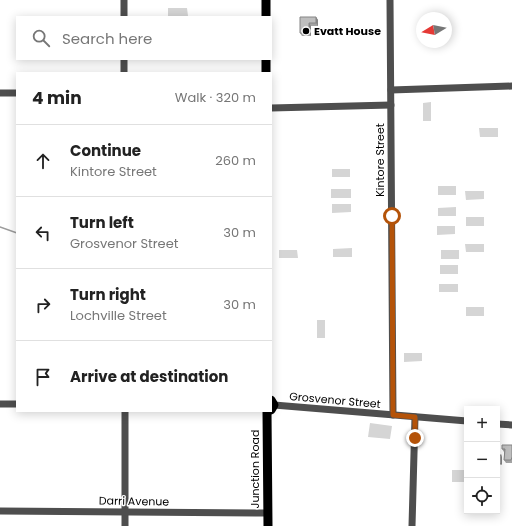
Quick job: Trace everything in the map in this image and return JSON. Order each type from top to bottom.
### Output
[{"type":"main road","points":[[266,0],[266,16]]},
{"type":"main road","points":[[266,60],[266,72]]},
{"type":"main road","name":"Junction Road","points":[[268,526],[267,513],[270,412]]},
{"type":"street","points":[[124,0],[124,16]]},
{"type":"street","name":"Kintore Street","points":[[390,0],[393,415]]},
{"type":"street","points":[[124,60],[124,72]]},
{"type":"street","points":[[391,90],[512,86]]},
{"type":"street","points":[[0,94],[16,93]]},
{"type":"street","points":[[272,108],[391,105]]},
{"type":"street","points":[[0,404],[16,404]]},
{"type":"street","name":"Grosvenor Street","points":[[272,408],[464,421]]},
{"type":"street","points":[[125,412],[125,526]]},
{"type":"street","points":[[412,526],[415,417]]},
{"type":"street","points":[[500,424],[512,425]]},
{"type":"street","name":"Darri Avenue","points":[[0,511],[267,513]]},
{"type":"shaded area","points":[[168,8],[187,8],[188,16],[168,16]]},
{"type":"shaded area","points":[[431,102],[431,121],[423,121],[423,103]]},
{"type":"shaded area","points":[[479,128],[498,128],[498,137],[480,137]]},
{"type":"shaded area","points":[[332,169],[350,169],[350,177],[332,177]]},
{"type":"shaded area","points":[[438,186],[456,186],[456,195],[438,195]]},
{"type":"shaded area","points":[[331,189],[351,189],[351,198],[331,198]]},
{"type":"shaded area","points":[[465,191],[484,191],[484,199],[466,200]]},
{"type":"shaded area","points":[[332,204],[351,204],[351,212],[332,213]]},
{"type":"shaded area","points":[[456,207],[456,216],[438,216],[438,208]]},
{"type":"shaded area","points":[[466,217],[484,217],[484,226],[466,226]]},
{"type":"shaded area","points":[[437,226],[455,226],[455,234],[437,235]]},
{"type":"shaded area","points":[[465,244],[484,244],[484,252],[466,252]]},
{"type":"shaded area","points":[[352,248],[352,257],[333,257],[333,249]]},
{"type":"shaded area","points":[[279,250],[297,250],[298,258],[279,258]]},
{"type":"shaded area","points":[[441,250],[459,250],[459,259],[441,259]]},
{"type":"shaded area","points":[[440,265],[458,265],[458,274],[440,274]]},
{"type":"shaded area","points":[[439,284],[458,284],[458,292],[439,292]]},
{"type":"shaded area","points":[[466,307],[484,307],[484,316],[466,316]]},
{"type":"shaded area","points":[[317,320],[325,320],[325,338],[317,338]]},
{"type":"shaded area","points":[[404,353],[422,353],[422,361],[404,362]]},
{"type":"shaded area","points":[[370,423],[392,426],[390,439],[368,437]]},
{"type":"shaded area","points":[[452,470],[464,470],[464,482],[452,482]]},
{"type":"building","name":"Evatt House","points":[[300,17],[316,17],[316,23],[309,23],[309,33],[300,33]]},
{"type":"building","points":[[502,445],[512,445],[511,460],[504,460],[505,449],[502,449]]},
{"type":"waterway","points":[[0,227],[16,233]]},
{"type":"place","name":"Evatt House","points":[[306,31]]},
{"type":"route","points":[[392,216],[393,415],[415,417],[415,438]]}]
